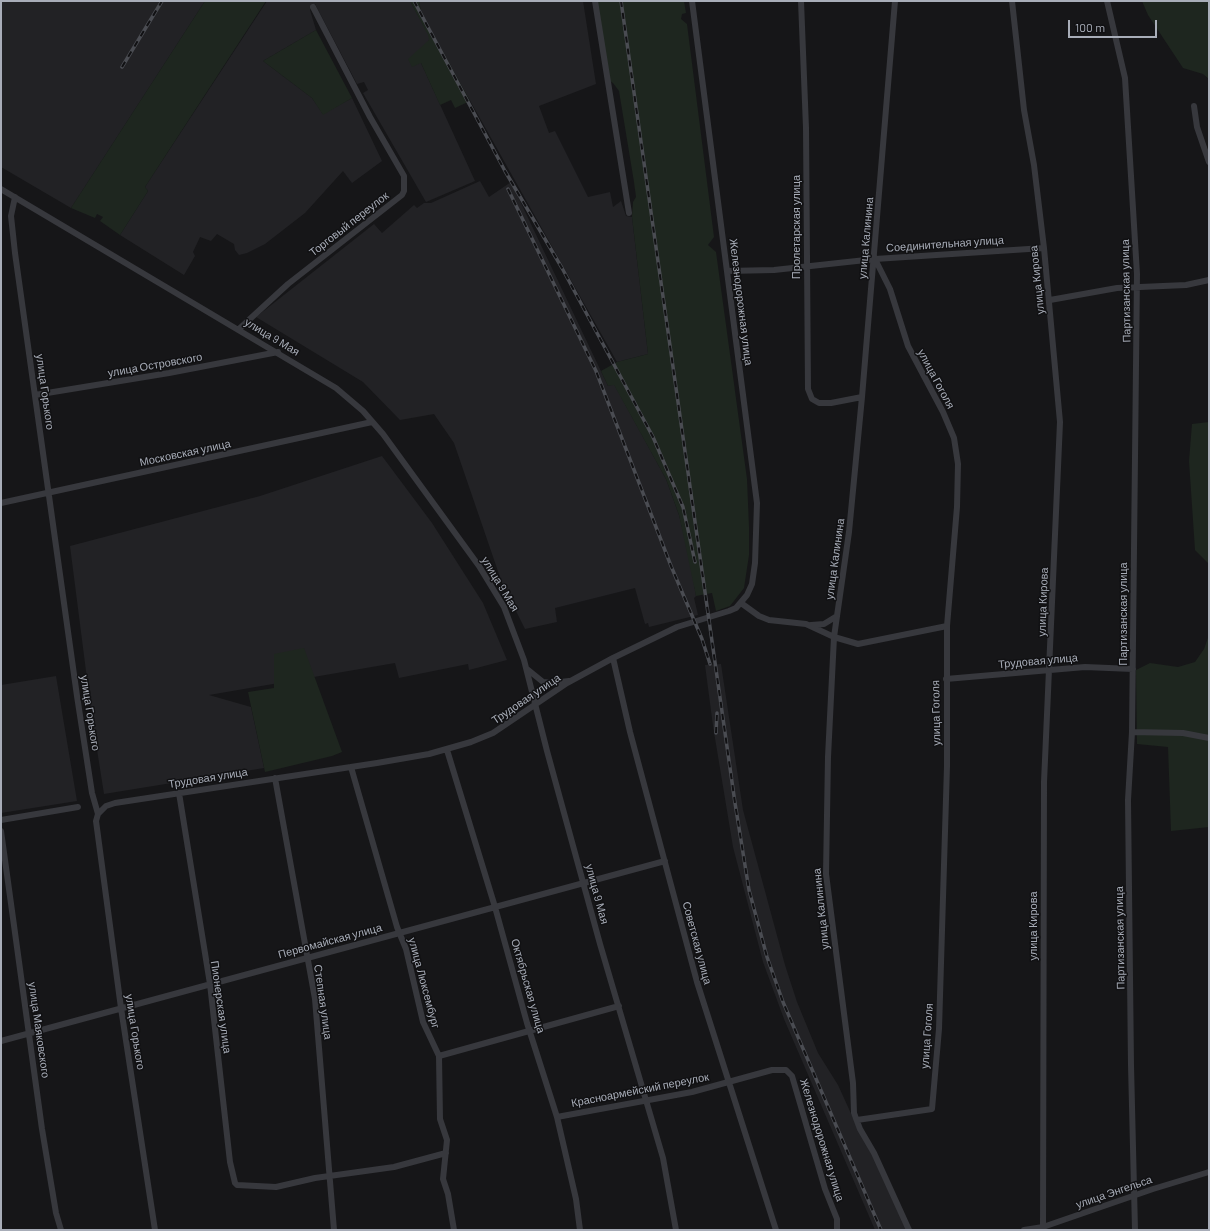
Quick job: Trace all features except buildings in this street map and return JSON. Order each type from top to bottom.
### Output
[{"type":"street","points":[[595,1],[628,213]]},
{"type":"street","name":"Железнодорожная улица","points":[[692,1],[756,504],[753,578],[747,596],[741,603]]},
{"type":"street","name":"Пролетарская улица","points":[[801,1],[806,128],[806,266],[809,395],[815,401],[824,403],[862,397]]},
{"type":"street","name":"улица Калинина","points":[[857,1120],[854,1113],[853,1083],[826,874],[828,757],[834,638],[849,532],[862,397],[895,1]]},
{"type":"street","name":"улица Кирова","points":[[1012,1],[1024,110],[1034,165],[1050,300],[1060,422],[1044,782],[1043,1228]]},
{"type":"street","name":"Партизанская улица","points":[[1107,1],[1125,78],[1132,186],[1136,287],[1133,670],[1132,732],[1128,800],[1135,1230]]},
{"type":"street","name":"Торговый переулок","points":[[239,329],[288,284],[402,195],[405,187],[404,176],[370,117],[313,7]]},
{"type":"street","points":[[1194,106],[1197,127],[1209,162]]},
{"type":"street","name":"улица 9 Мая","points":[[1,189],[278,352],[336,388],[351,400],[372,422],[444,516],[498,596],[508,617],[526,668],[536,704],[546,751],[663,1158],[676,1230]]},
{"type":"street","name":"улица Горького","points":[[15,197],[12,208],[11,224],[77,696],[92,793],[98,814],[96,821],[121,1008],[155,1230]]},
{"type":"street","name":"Соединительная улица","points":[[727,271],[806,266],[874,259],[1044,248]]},
{"type":"street","name":"улица Гоголя","points":[[857,1120],[932,1109],[939,1021],[947,766],[947,626],[957,507],[957,450],[954,438],[943,412],[908,346],[890,289],[874,259]]},
{"type":"street","points":[[1050,300],[1117,288],[1186,285],[1209,280]]},
{"type":"street","name":"улица Островского","points":[[35,394],[169,373],[278,352]]},
{"type":"street","name":"Московская улица","points":[[1,503],[372,422]]},
{"type":"street","points":[[741,603],[759,616],[769,620],[806,624],[824,624],[837,616]]},
{"type":"street","name":"Трудовая улица","points":[[98,814],[106,806],[115,803],[351,767],[448,750],[493,733],[574,679],[613,658],[663,633],[688,623],[729,612],[741,603]]},
{"type":"street","points":[[806,624],[834,638],[858,644],[867,644],[947,626]]},
{"type":"street","name":"Советская улица","points":[[613,658],[630,732],[697,982],[727,1082],[776,1230]]},
{"type":"street","name":"Трудовая улица","points":[[946,679],[1084,667],[1133,670]]},
{"type":"street","points":[[526,668],[543,682],[553,683],[574,679]]},
{"type":"street","points":[[1132,732],[1183,733],[1209,738]]},
{"type":"street","name":"Октябрьская улица","points":[[448,750],[495,907],[545,1083],[557,1117],[576,1199],[580,1230]]},
{"type":"street","name":"улица Люксембург","points":[[351,767],[406,949],[422,1022],[439,1056],[440,1119],[446,1140],[443,1179],[454,1230]]},
{"type":"street","name":"Степная улица","points":[[275,778],[318,1024],[334,1230]]},
{"type":"street","name":"Пионерская улица","points":[[179,793],[210,984],[233,1179],[237,1185],[276,1187],[330,1176]]},
{"type":"street","points":[[1,820],[78,808]]},
{"type":"street","name":"улица Маяковского","points":[[1,831],[43,1137],[56,1213],[61,1230]]},
{"type":"street","name":"Первомайская улица","points":[[1,1041],[665,861]]},
{"type":"street","points":[[439,1056],[530,1032],[619,1006]]},
{"type":"street","name":"Железнодорожная улица","points":[[727,1082],[781,1069],[788,1071],[792,1076],[825,1189],[837,1219],[837,1230]]},
{"type":"street","name":"Красноармейский переулок","points":[[557,1117],[646,1099],[692,1092],[727,1082]]},
{"type":"street","points":[[857,1120],[909,1230]]},
{"type":"street","points":[[330,1176],[394,1166],[446,1153]]},
{"type":"street","name":"улица Энгельса","points":[[1024,1230],[1043,1228],[1134,1196],[1209,1172]]},
{"type":"shaded area","points":[[1,1],[205,1],[71,208],[1,167]]},
{"type":"shaded area","points":[[205,1],[266,1],[145,187],[148,191],[120,235],[100,221],[103,217],[97,214],[95,218],[71,208]]},
{"type":"shaded area","points":[[267,1],[410,1],[429,35],[429,40],[421,63],[475,181],[426,202],[363,93],[368,90],[364,82],[357,84],[315,4],[310,10],[316,30],[263,61],[312,98],[323,114],[352,98],[382,161],[352,183],[343,171],[305,213],[265,244],[247,253],[239,255],[235,250],[234,244],[217,234],[211,241],[200,237],[193,252],[195,256],[184,275],[120,235],[148,191],[145,187]]},
{"type":"shaded area","points":[[410,1],[419,1],[421,12],[470,101],[455,108],[451,100],[440,105],[421,63],[412,67],[408,59],[429,40],[428,35]]},
{"type":"shaded area","points":[[419,1],[583,1],[596,84],[539,106],[549,133],[555,131],[588,197],[610,192],[613,207],[621,201],[626,216],[632,217],[648,354],[617,362],[421,12]]},
{"type":"shaded area","points":[[595,1],[684,1],[686,13],[682,14],[681,19],[687,24],[714,237],[708,245],[716,252],[747,479],[749,555],[744,588],[730,606],[716,611],[712,593],[696,596],[679,515],[666,479],[614,385],[608,386],[601,371],[617,362],[648,354],[632,217],[633,202],[636,197],[634,182],[619,91],[613,83],[607,79]]},
{"type":"shaded area","points":[[1142,1],[1209,1],[1209,79],[1203,74],[1183,68],[1148,15]]},
{"type":"shaded area","points":[[316,30],[352,98],[323,115],[312,98],[263,61]]},
{"type":"shaded area","points":[[480,181],[489,197],[511,182],[608,386],[614,384],[666,479],[679,515],[691,564],[696,596],[694,598],[698,615],[649,627],[648,623],[645,624],[635,588],[555,608],[557,622],[525,629],[502,583],[454,443],[434,414],[400,420],[363,382],[256,317],[374,224],[382,233],[414,205],[417,208],[424,203],[431,203]]},
{"type":"shaded area","points":[[1209,422],[1209,564],[1195,550],[1189,461],[1192,424]]},
{"type":"shaded area","points":[[382,456],[432,523],[483,603],[507,660],[469,670],[468,664],[399,678],[395,663],[209,695],[251,707],[264,768],[104,794],[92,718],[70,546],[260,496]]},
{"type":"shaded area","points":[[1209,635],[1209,827],[1171,831],[1168,747],[1137,744],[1136,670],[1150,663],[1178,667],[1195,662],[1204,649]]},
{"type":"shaded area","points":[[304,648],[342,752],[332,756],[265,772],[248,692],[274,688],[274,654]]},
{"type":"shaded area","points":[[721,664],[743,810],[785,965],[797,1002],[818,1053],[838,1085],[853,1118],[857,1120],[907,1230],[875,1230],[784,1019],[763,962],[733,847],[713,726],[705,665]]},
{"type":"shaded area","points":[[56,676],[77,801],[1,813],[1,685]]},
{"type":"railway","points":[[122,67],[162,1]]},
{"type":"railway","points":[[414,1],[505,171],[562,268],[653,437],[683,507],[695,562]]},
{"type":"railway","points":[[621,1],[735,803],[749,890],[767,957],[783,1002],[881,1230]]},
{"type":"railway","points":[[508,189],[596,371],[671,566],[702,639],[710,664]]},
{"type":"railway","points":[[716,733],[717,713]]}]
